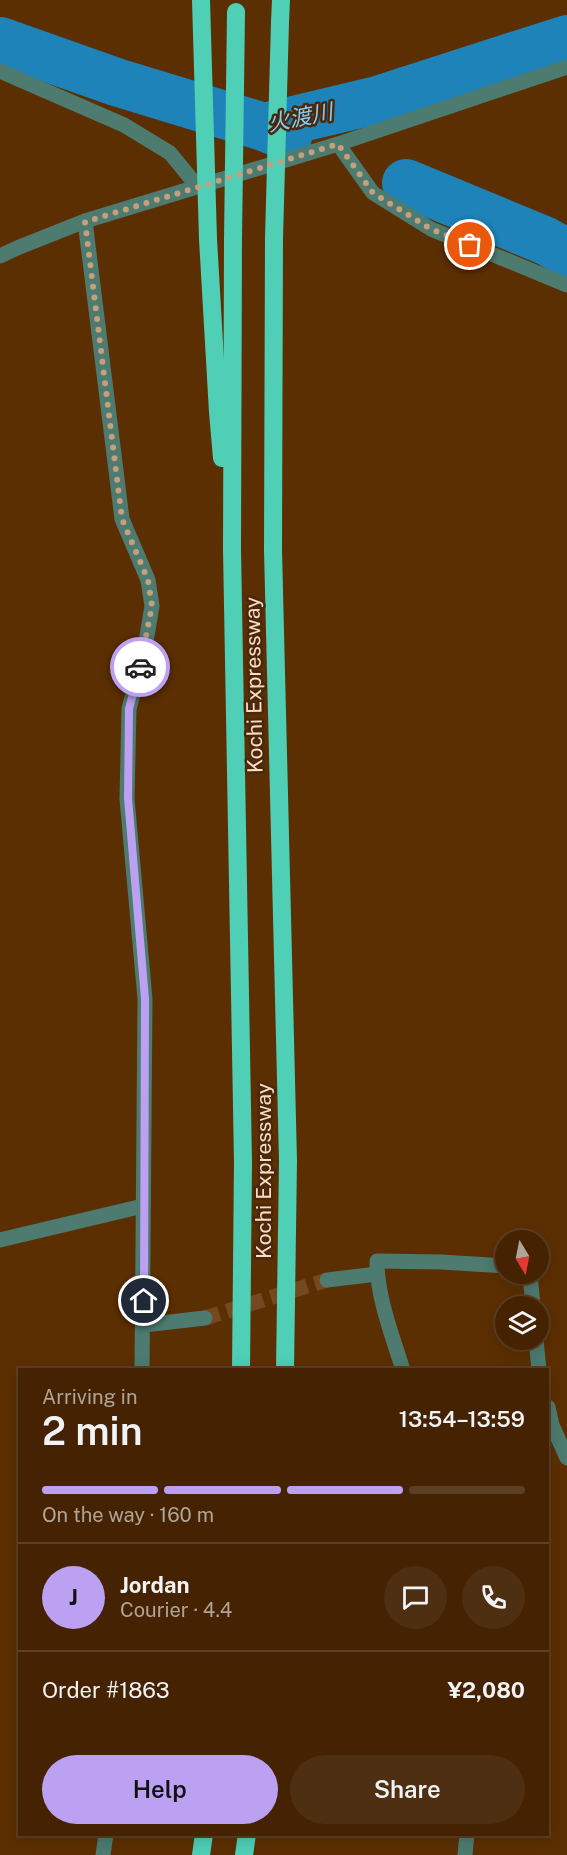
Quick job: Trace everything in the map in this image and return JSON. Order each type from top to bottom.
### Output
[{"type":"highway","points":[[201,0],[208,239],[218,412],[232,549]]},
{"type":"highway","name":"Kochi Expressway","points":[[281,0],[274,238],[273,550],[288,1161],[285,1368]]},
{"type":"highway","name":"Kochi Expressway","points":[[236,6],[232,549],[243,1162],[241,1368]]},
{"type":"highway","points":[[201,1855],[204,1836]]},
{"type":"highway","points":[[244,1855],[247,1836]]},
{"type":"street","points":[[0,256],[85,222],[338,144],[567,67]]},
{"type":"street","points":[[0,71],[124,126],[170,153],[197,186]]},
{"type":"street","points":[[338,144],[373,193],[431,229],[567,285]]},
{"type":"street","points":[[85,222],[122,519],[148,580],[152,606],[145,648],[129,709],[128,787],[145,999],[142,1368]]},
{"type":"street","points":[[0,1240],[143,1206]]},
{"type":"street","points":[[403,1368],[391,1332],[377,1274],[377,1261],[495,1265]]},
{"type":"street","points":[[327,1280],[377,1274]]},
{"type":"street","points":[[144,1325],[205,1318]]},
{"type":"street","points":[[537,1350],[539,1368]]},
{"type":"street","points":[[549,1412],[552,1425],[567,1458]]},
{"type":"street","points":[[103,1855],[106,1836]]},
{"type":"street","points":[[465,1855],[467,1836]]},
{"type":"waterway","name":"火渡川","points":[[264,127],[377,100],[567,39]]},
{"type":"waterway","name":"火渡川","points":[[0,41],[116,82],[264,127],[288,137]]},
{"type":"waterway","points":[[406,183],[546,241],[567,253]]},
{"type":"tunnel","points":[[205,1318],[327,1280]]},
{"type":"way so far","points":[[140,667],[152,606],[148,580],[122,519],[103,350],[85,222],[338,144],[373,193],[431,229],[470,245]]},
{"type":"route","points":[[140,667],[129,709],[128,798],[145,999],[144,1301]]}]
